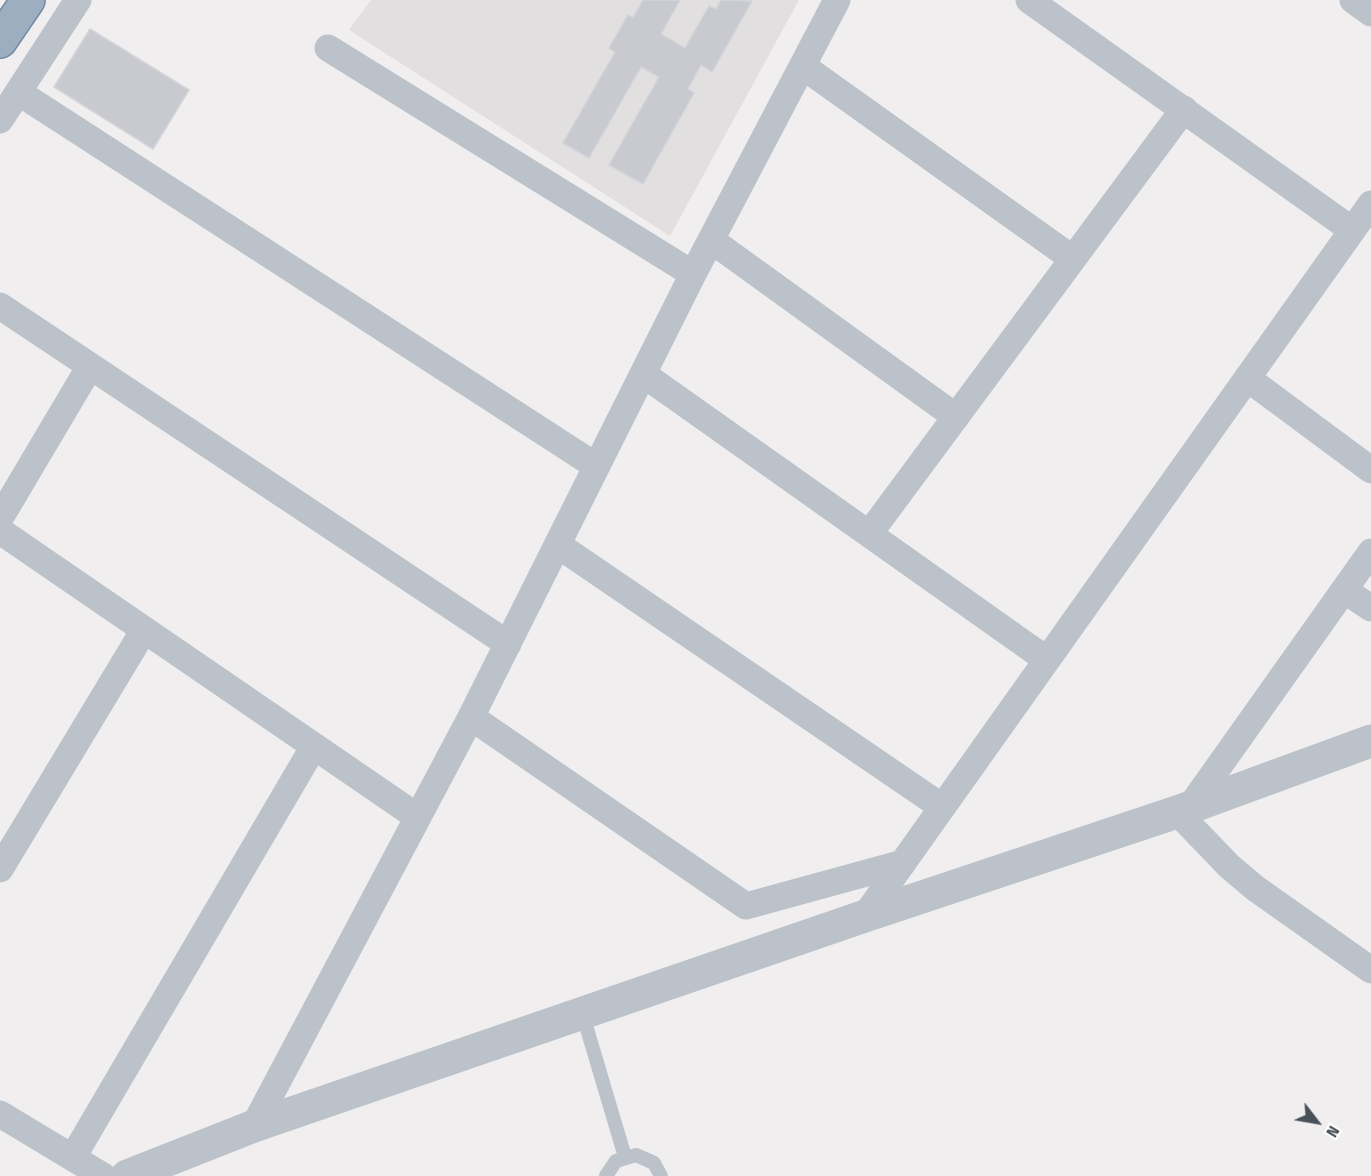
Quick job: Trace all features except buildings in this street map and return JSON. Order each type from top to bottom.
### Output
[{"type":"highway","points":[[0,41],[28,0]]},
{"type":"street","points":[[0,120],[78,0]]},
{"type":"street","points":[[254,1126],[416,816],[471,717],[693,274],[804,67],[837,0]]},
{"type":"street","points":[[1029,0],[1352,230]]},
{"type":"street","points":[[1353,0],[1371,13]]},
{"type":"street","points":[[328,48],[693,274]]},
{"type":"street","points":[[804,67],[1073,259]]},
{"type":"street","points":[[18,92],[596,466]]},
{"type":"street","points":[[869,534],[1184,110]]},
{"type":"street","points":[[865,916],[1371,204]]},
{"type":"street","points":[[711,240],[956,417]]},
{"type":"street","points":[[0,306],[89,368],[508,645]]},
{"type":"street","points":[[0,518],[89,368]]},
{"type":"street","points":[[643,374],[1047,660]]},
{"type":"street","points":[[1247,378],[1371,470]]},
{"type":"street","points":[[0,531],[416,816]]},
{"type":"street","points":[[558,545],[942,807]]},
{"type":"street","points":[[1184,810],[1371,552]]},
{"type":"street","points":[[1344,590],[1371,608]]},
{"type":"street","points":[[0,869],[144,630]]},
{"type":"street","points":[[471,717],[746,906],[903,863]]},
{"type":"street","points":[[127,1176],[254,1126],[582,1012],[1184,810],[1371,741]]},
{"type":"street","points":[[73,1157],[314,746]]},
{"type":"street","points":[[1184,810],[1229,866],[1255,888],[1371,970]]},
{"type":"street","points":[[0,1114],[103,1176]]},
{"type":"lane","points":[[582,1012],[626,1156]]},
{"type":"lane","points":[[606,1176],[616,1161],[626,1156],[646,1158],[654,1163],[662,1176]]},
{"type":"shaded area","points":[[371,0],[799,0],[670,236],[349,30]]}]
